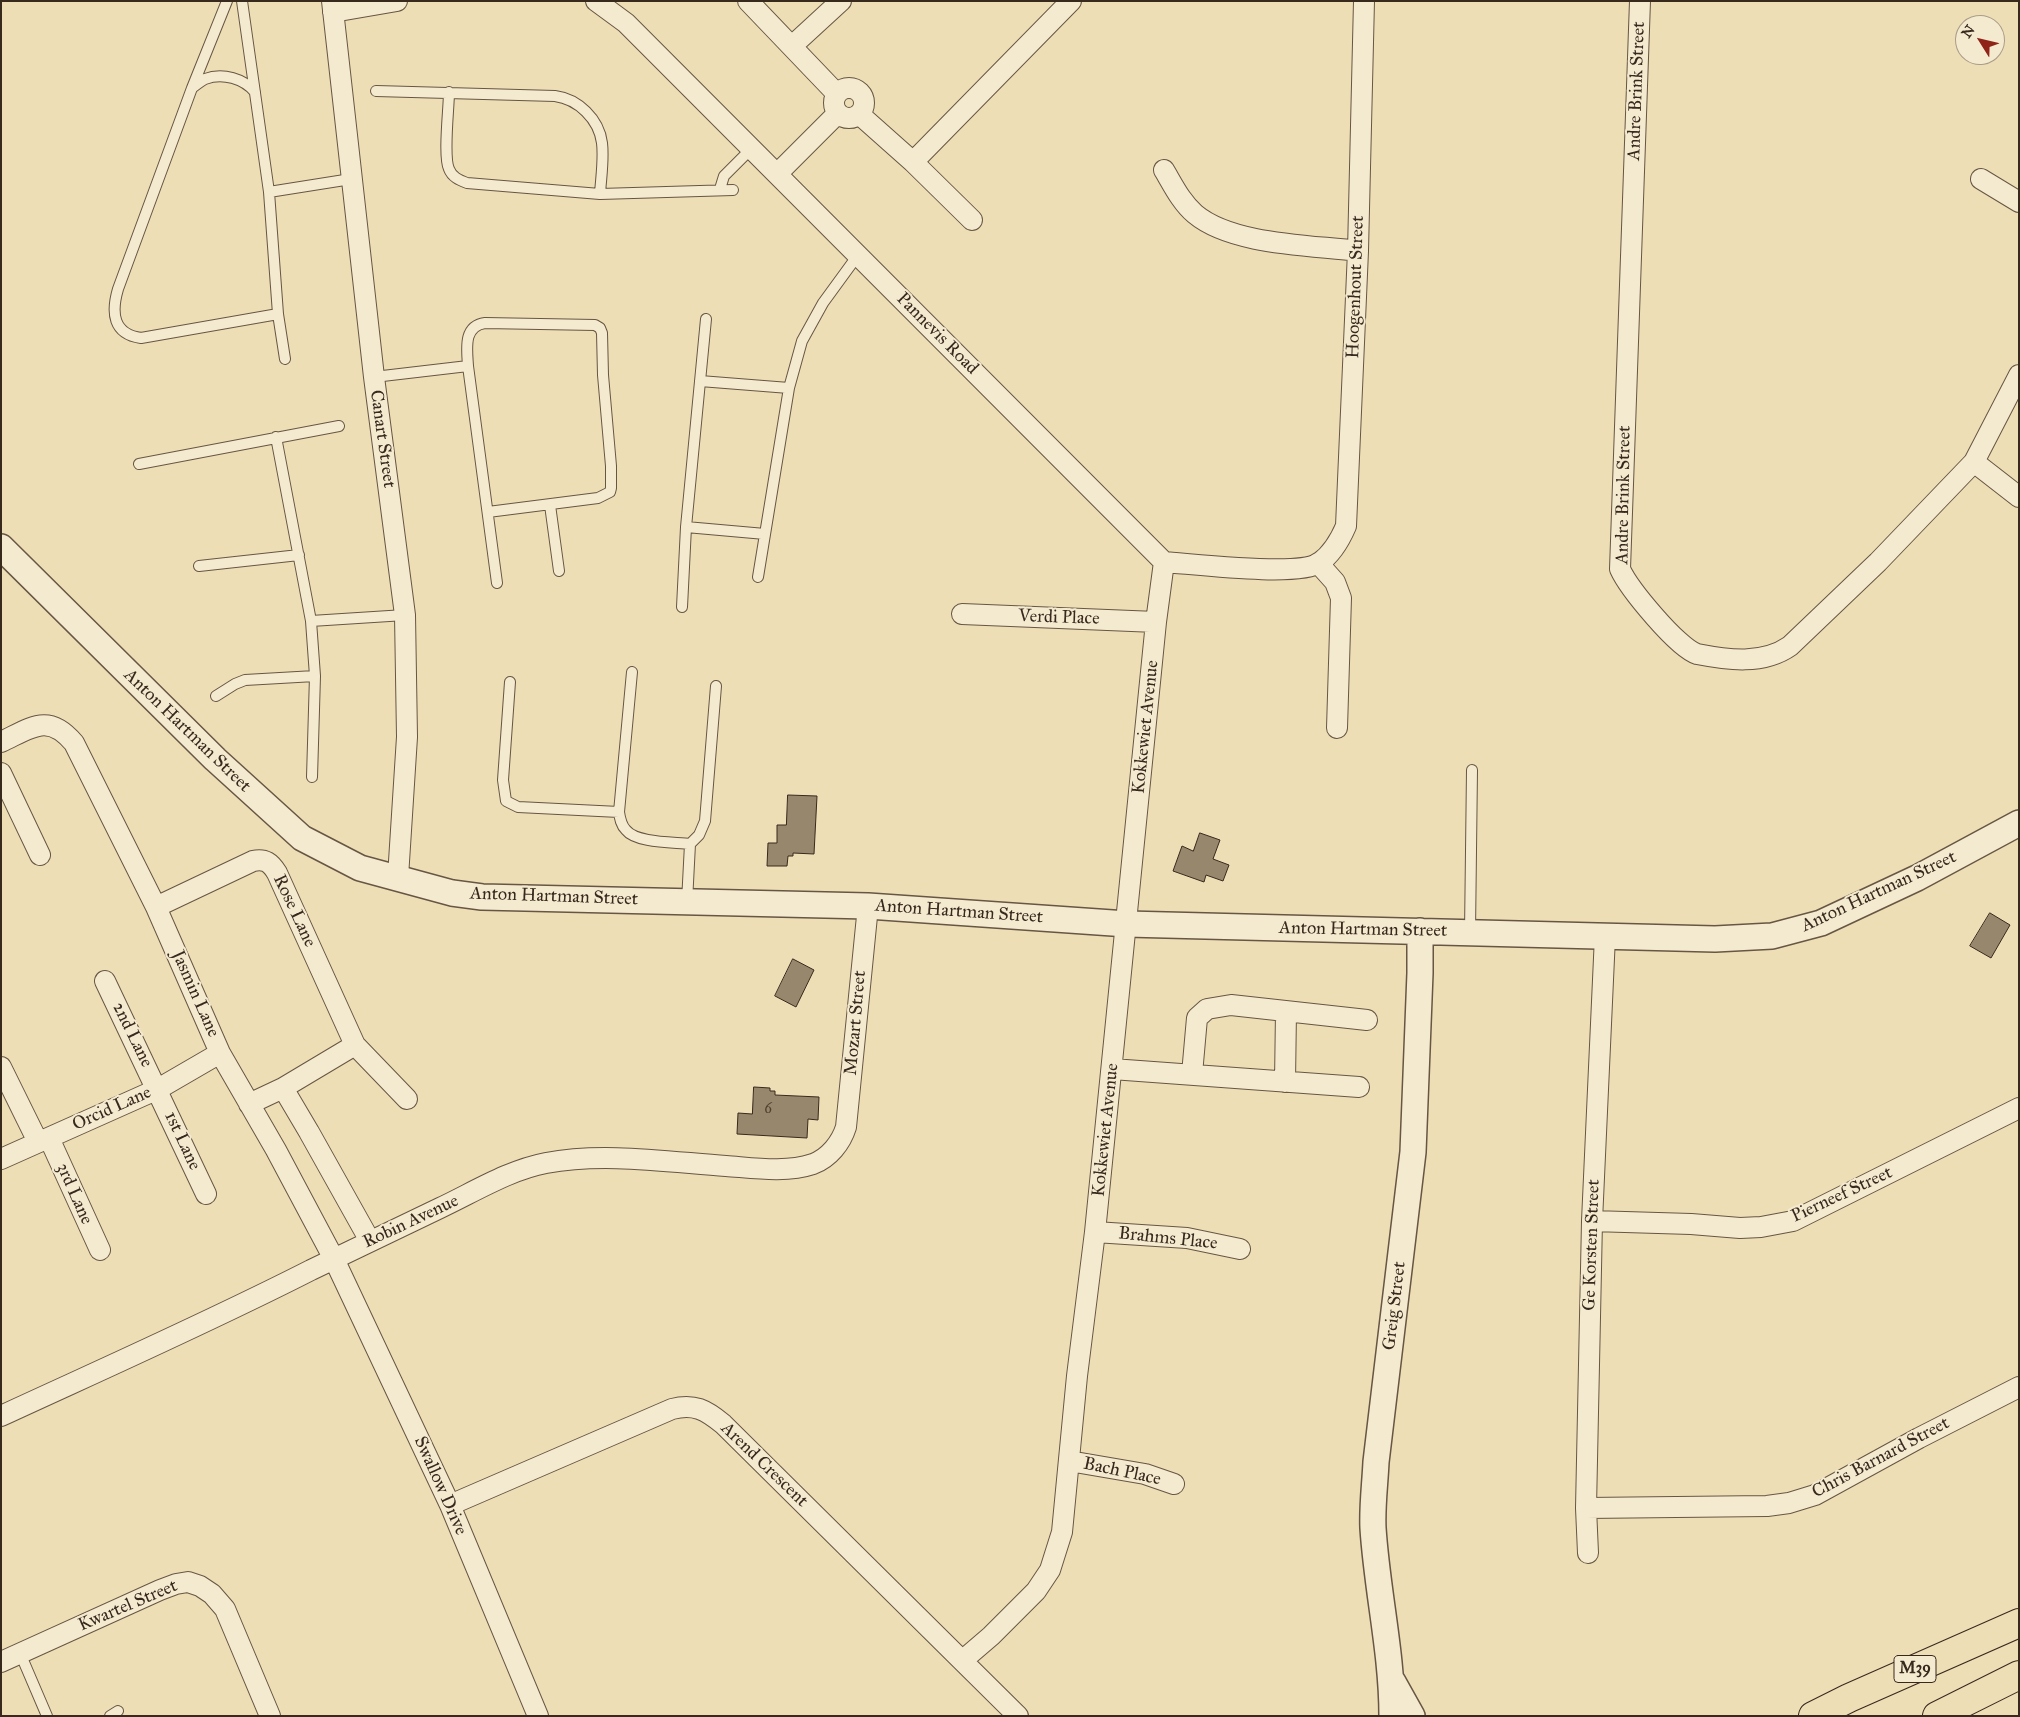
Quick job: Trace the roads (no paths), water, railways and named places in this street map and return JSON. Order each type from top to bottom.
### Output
[{"type":"main road","name":"M39","points":[[1813,1716],[1849,1698],[2019,1623]]},
{"type":"main road","points":[[1937,1716],[2019,1675]]},
{"type":"street","points":[[332,7],[397,1]]},
{"type":"street","name":"Pannevis Road","points":[[596,1],[626,22],[1164,562]]},
{"type":"street","points":[[748,1],[792,46],[837,104],[843,117],[850,118],[859,114],[864,105],[864,99],[855,89],[848,88],[842,90],[837,104],[777,174]]},
{"type":"street","points":[[792,46],[841,1]]},
{"type":"street","points":[[913,162],[1071,1]]},
{"type":"street","name":"Hoogenhout Street","points":[[1318,564],[1334,548],[1346,526],[1358,251],[1364,1]]},
{"type":"street","name":"Andre Brink Street","points":[[1640,1],[1620,569],[1628,586],[1678,642],[1692,652],[1716,657],[1755,659],[1780,653],[1790,646],[1844,596],[1974,462],[2019,375]]},
{"type":"street","name":"Canart Street","points":[[332,7],[374,377],[405,616],[407,737],[398,877]]},
{"type":"street","points":[[859,114],[913,162],[972,220]]},
{"type":"street","points":[[1164,170],[1183,202],[1208,224],[1224,231],[1243,238],[1358,251]]},
{"type":"street","points":[[1981,179],[2019,202]]},
{"type":"street","points":[[1974,462],[2019,497]]},
{"type":"street","name":"Anton Hartman Street","points":[[1,547],[215,759],[284,824],[302,838],[360,868],[452,893],[482,896],[868,906],[1127,924],[1715,939],[1748,938],[1792,932],[1822,923],[1916,878],[2019,823]]},
{"type":"street","points":[[1164,562],[1284,570],[1318,564],[1335,582],[1342,598],[1337,728]]},
{"type":"street","name":"Kokkewiet Avenue","points":[[963,1660],[991,1636],[1036,1591],[1050,1570],[1062,1532],[1077,1376],[1095,1232],[1127,924],[1156,622],[1164,562]]},
{"type":"street","name":"Verdi Place","points":[[962,614],[1156,622]]},
{"type":"street","name":"Jasmin Lane","points":[[1,742],[39,725],[48,724],[59,729],[74,743],[156,907],[220,1053],[276,1150],[334,1259]]},
{"type":"street","points":[[1,773],[40,855]]},
{"type":"street","name":"Rose Lane","points":[[156,907],[252,861],[263,860],[268,862],[278,873],[356,1045],[406,1099]]},
{"type":"street","name":"Mozart Street","points":[[842,1139],[846,1127],[868,906]]},
{"type":"street","name":"Greig Street","points":[[1392,1716],[1392,1679],[1373,1526],[1374,1495],[1376,1462],[1413,1152],[1420,931]]},
{"type":"street","name":"Ge Korsten Street","points":[[1588,1553],[1586,1508],[1592,1221],[1605,936]]},
{"type":"street","name":"2nd Lane","points":[[105,981],[158,1089]]},
{"type":"street","points":[[1192,1074],[1197,1018],[1207,1009],[1231,1005],[1367,1020]]},
{"type":"street","points":[[1286,1011],[1286,1082]]},
{"type":"street","points":[[249,1104],[283,1088],[356,1045]]},
{"type":"street","name":"Orcid Lane","points":[[1,1159],[158,1089],[220,1053]]},
{"type":"street","name":"3rd Lane","points":[[1,1067],[44,1140],[100,1250]]},
{"type":"street","points":[[1112,1069],[1359,1087]]},
{"type":"street","points":[[283,1088],[370,1241]]},
{"type":"street","name":"1st Lane","points":[[158,1089],[206,1194]]},
{"type":"street","name":"Pierneef Street","points":[[1592,1221],[1691,1224],[1740,1228],[1762,1227],[1793,1221],[2019,1108]]},
{"type":"street","name":"Robin Avenue","points":[[1,1416],[277,1288],[370,1241],[517,1172],[545,1163],[600,1159],[776,1169],[813,1164],[822,1159],[842,1139]]},
{"type":"street","name":"Brahms Place","points":[[1095,1232],[1187,1238],[1240,1249]]},
{"type":"street","name":"Swallow Drive","points":[[334,1259],[450,1505],[538,1716]]},
{"type":"street","name":"Chris Barnard Street","points":[[1586,1508],[1767,1506],[1815,1496],[1919,1438],[2019,1387]]},
{"type":"street","name":"Arend Crescent","points":[[450,1505],[672,1409],[692,1406],[705,1411],[723,1424],[1018,1716]]},
{"type":"street","name":"Bach Place","points":[[1069,1461],[1145,1474],[1174,1484]]},
{"type":"street","name":"Kwartel Street","points":[[1,1662],[160,1590],[188,1582],[200,1586],[212,1594],[225,1609],[270,1716]]},
{"type":"street","name":"Greig Street","points":[[1392,1679],[1412,1716]]},
{"type":"lane","points":[[227,1],[192,88],[118,289],[114,314],[121,330],[131,337],[141,338],[278,314]]},
{"type":"lane","points":[[242,1],[269,192],[278,314],[285,359]]},
{"type":"lane","points":[[192,88],[206,79],[228,77],[238,79],[250,85],[255,92]]},
{"type":"lane","points":[[376,91],[555,96],[573,101],[591,117],[602,142],[600,194]]},
{"type":"lane","points":[[449,92],[446,162],[452,174],[459,180],[467,183],[600,194],[733,190]]},
{"type":"lane","points":[[720,189],[724,176],[752,148]]},
{"type":"lane","points":[[269,192],[351,179]]},
{"type":"lane","points":[[758,577],[789,388],[802,341],[812,322],[858,256]]},
{"type":"lane","points":[[682,607],[686,527],[706,319]]},
{"type":"lane","points":[[488,512],[598,498],[610,492],[602,333],[600,328],[592,324],[478,324],[473,327],[467,337],[468,366],[497,583]]},
{"type":"lane","points":[[374,377],[468,366]]},
{"type":"lane","points":[[700,380],[789,388]]},
{"type":"lane","points":[[139,464],[338,426]]},
{"type":"lane","points":[[276,437],[311,621],[315,676],[312,777]]},
{"type":"lane","points":[[550,505],[559,571]]},
{"type":"lane","points":[[686,527],[765,534]]},
{"type":"lane","points":[[199,566],[299,555]]},
{"type":"lane","points":[[311,621],[405,616]]},
{"type":"lane","points":[[632,672],[619,812],[621,823],[626,832],[641,839],[690,844],[696,839],[704,825],[716,686]]},
{"type":"lane","points":[[216,696],[234,684],[245,680],[315,676]]},
{"type":"lane","points":[[510,682],[503,780],[506,801],[518,807],[619,812]]},
{"type":"lane","points":[[1470,932],[1472,770]]},
{"type":"lane","points":[[687,902],[690,844]]},
{"type":"lane","points":[[20,1653],[47,1716]]}]
